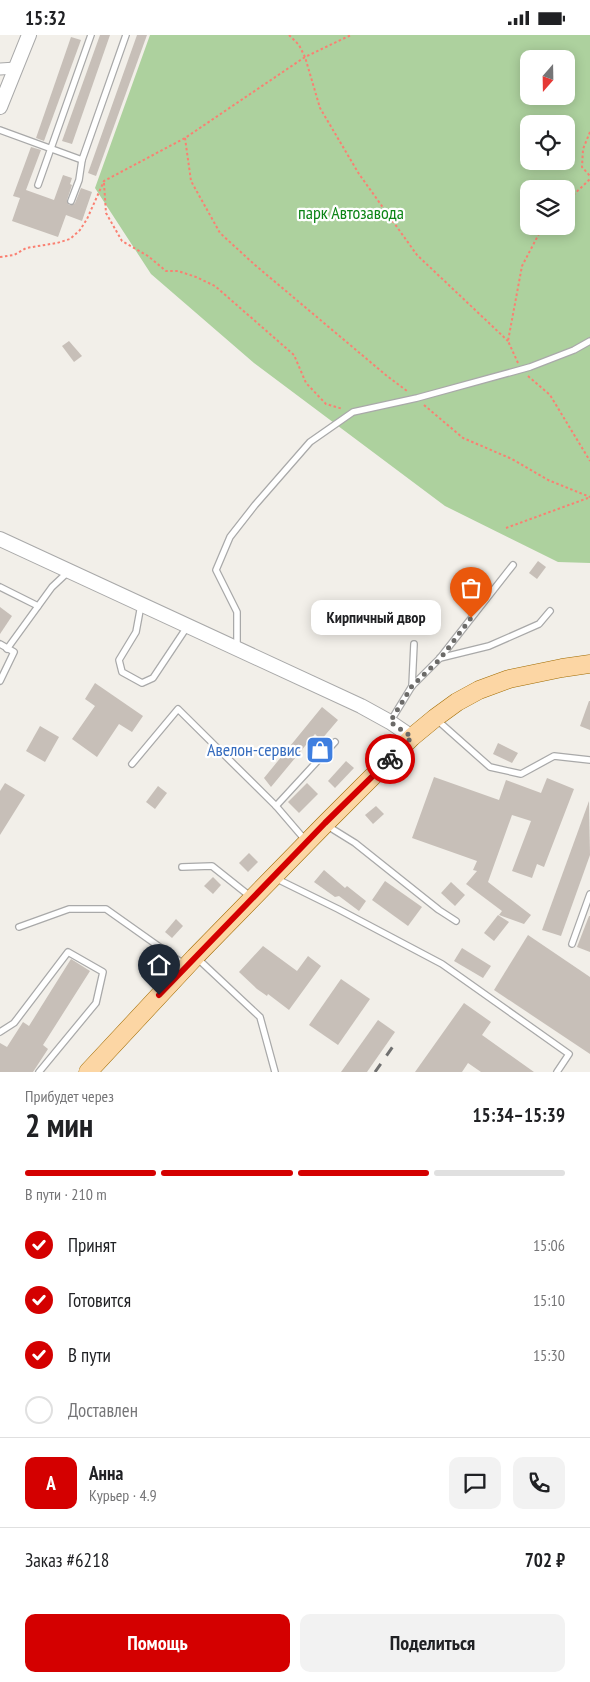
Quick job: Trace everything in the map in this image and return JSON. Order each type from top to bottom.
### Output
[{"type":"main road","points":[[88,1072],[191,961],[325,823],[412,737],[434,718],[479,690],[509,679],[590,664]]},
{"type":"street","points":[[0,107],[29,35]]},
{"type":"street","points":[[0,69],[16,68]]},
{"type":"street","points":[[0,539],[189,625],[360,706],[390,722],[412,737]]},
{"type":"lane","points":[[38,185],[91,35]]},
{"type":"lane","points":[[71,201],[79,179],[82,160],[126,35]]},
{"type":"lane","points":[[0,130],[82,160]]},
{"type":"lane","points":[[237,648],[237,612],[216,570],[230,537],[310,442],[354,412],[417,398],[530,367],[574,350],[590,341]]},
{"type":"lane","points":[[390,722],[412,686],[440,659],[513,565]]},
{"type":"lane","points":[[7,649],[52,587],[69,570]]},
{"type":"lane","points":[[0,587],[38,606]]},
{"type":"lane","points":[[141,603],[136,632],[119,660],[122,672],[142,683],[153,678],[189,625]]},
{"type":"lane","points":[[440,659],[489,646],[539,624],[550,611]]},
{"type":"lane","points":[[0,644],[14,653],[0,681]]},
{"type":"lane","points":[[412,686],[414,644]]},
{"type":"lane","points":[[132,764],[178,709],[276,806],[307,842]]},
{"type":"lane","points":[[434,718],[490,767],[521,774],[554,756],[590,759]]},
{"type":"lane","points":[[276,806],[335,742]]},
{"type":"lane","points":[[325,823],[355,843],[456,921]]},
{"type":"lane","points":[[182,867],[212,866],[253,898]]},
{"type":"lane","points":[[273,877],[442,964],[569,1053],[556,1072]]},
{"type":"lane","points":[[572,944],[590,893]]},
{"type":"lane","points":[[19,927],[69,909],[106,909],[191,961],[260,1017],[275,1072]]},
{"type":"lane","points":[[0,1032],[14,1023],[68,952],[103,972],[96,1003],[39,1072]]},
{"type":"path","points":[[289,35],[299,45],[305,57],[320,108],[359,174],[417,255],[508,341],[518,358],[519,369],[550,395],[590,461]]},
{"type":"path","points":[[0,257],[14,255],[26,248],[70,239],[80,231],[104,181],[185,138],[305,57],[351,35]]},
{"type":"path","points":[[590,132],[583,149],[582,167],[590,175]]},
{"type":"path","points":[[185,138],[191,181],[220,233],[255,265],[463,438],[512,459],[548,480],[590,497]]},
{"type":"path","points":[[575,193],[590,179]]},
{"type":"path","points":[[104,181],[106,213],[122,241],[148,256],[166,271],[178,271],[215,286],[294,355],[306,383],[326,404],[354,412]]},
{"type":"path","points":[[508,341],[522,266],[538,235]]},
{"type":"path","points":[[506,528],[590,497]]},
{"type":"green space","name":"парк Автозавода","points":[[150,35],[590,35],[590,563],[558,562],[445,506],[254,363],[151,274],[95,188]]},
{"type":"building","points":[[100,35],[110,35],[72,144],[62,141]]},
{"type":"building","points":[[137,35],[147,35],[96,176],[88,173]]},
{"type":"building","points":[[71,37],[81,40],[44,141],[36,138]]},
{"type":"building","points":[[31,147],[41,150],[26,190],[54,200],[63,175],[72,178],[70,184],[72,185],[67,200],[69,205],[75,203],[81,188],[92,192],[82,221],[66,215],[58,237],[12,221],[20,198],[13,196]]},
{"type":"building","points":[[69,341],[82,356],[74,362],[62,346]]},
{"type":"building","points":[[538,561],[546,567],[537,579],[529,573]]},
{"type":"building","points":[[0,607],[12,616],[0,634]]},
{"type":"building","points":[[95,683],[143,716],[132,732],[119,724],[97,757],[72,739],[95,706],[85,699]]},
{"type":"building","points":[[590,701],[590,730],[580,726]]},
{"type":"building","points":[[322,707],[338,720],[321,740],[315,734],[271,787],[264,778]]},
{"type":"building","points":[[40,726],[59,737],[45,762],[26,751]]},
{"type":"building","points":[[498,743],[518,753],[512,763],[493,754]]},
{"type":"building","points":[[346,761],[354,768],[335,788],[328,781]]},
{"type":"building","points":[[434,777],[499,800],[506,780],[541,793],[547,778],[574,789],[544,867],[537,864],[532,878],[512,871],[531,821],[512,815],[488,882],[531,915],[524,924],[499,915],[502,911],[466,884],[477,871],[473,870],[477,861],[412,838]]},
{"type":"building","points":[[5,783],[25,795],[0,835],[0,791]]},
{"type":"building","points":[[307,783],[318,794],[299,813],[288,802]]},
{"type":"building","points":[[158,786],[167,793],[155,809],[146,802]]},
{"type":"building","points":[[589,801],[590,855],[561,936],[542,930]]},
{"type":"building","points":[[376,806],[384,814],[373,824],[365,815]]},
{"type":"building","points":[[249,853],[258,862],[248,872],[239,863]]},
{"type":"building","points":[[324,870],[345,888],[347,886],[366,901],[359,911],[339,896],[335,897],[314,882]]},
{"type":"building","points":[[213,877],[221,885],[213,894],[204,886]]},
{"type":"building","points":[[385,881],[422,907],[408,926],[372,900]]},
{"type":"building","points":[[451,882],[465,895],[455,906],[441,893]]},
{"type":"building","points":[[498,915],[509,922],[494,941],[484,933]]},
{"type":"building","points":[[590,916],[590,952],[577,947]]},
{"type":"building","points":[[176,919],[183,926],[172,938],[165,932]]},
{"type":"building","points":[[528,935],[590,977],[590,1054],[494,990]]},
{"type":"building","points":[[263,946],[297,971],[308,956],[321,966],[289,1010],[268,994],[267,996],[257,989],[239,972]]},
{"type":"building","points":[[462,948],[491,966],[483,978],[454,961]]},
{"type":"building","points":[[71,959],[90,971],[43,1045],[48,1049],[33,1072],[0,1072],[0,1043],[7,1047],[23,1022],[29,1026]]},
{"type":"building","points":[[341,979],[370,999],[338,1045],[309,1025]]},
{"type":"building","points":[[464,1003],[491,1022],[482,1035],[534,1072],[481,1072],[468,1063],[462,1072],[415,1072]]},
{"type":"building","points":[[378,1020],[395,1032],[367,1072],[341,1072]]},
{"type":"railway","points":[[375,1072],[394,1045]]},
{"type":"way so far","points":[[390,759],[412,737],[390,722],[412,686],[440,659],[471,618]]},
{"type":"place","name":"Кирпичный двор","points":[[471,618]]},
{"type":"place","name":"Авелон-сервис","points":[[320,750]]},
{"type":"route","points":[[159,995],[325,823],[390,759]]}]
